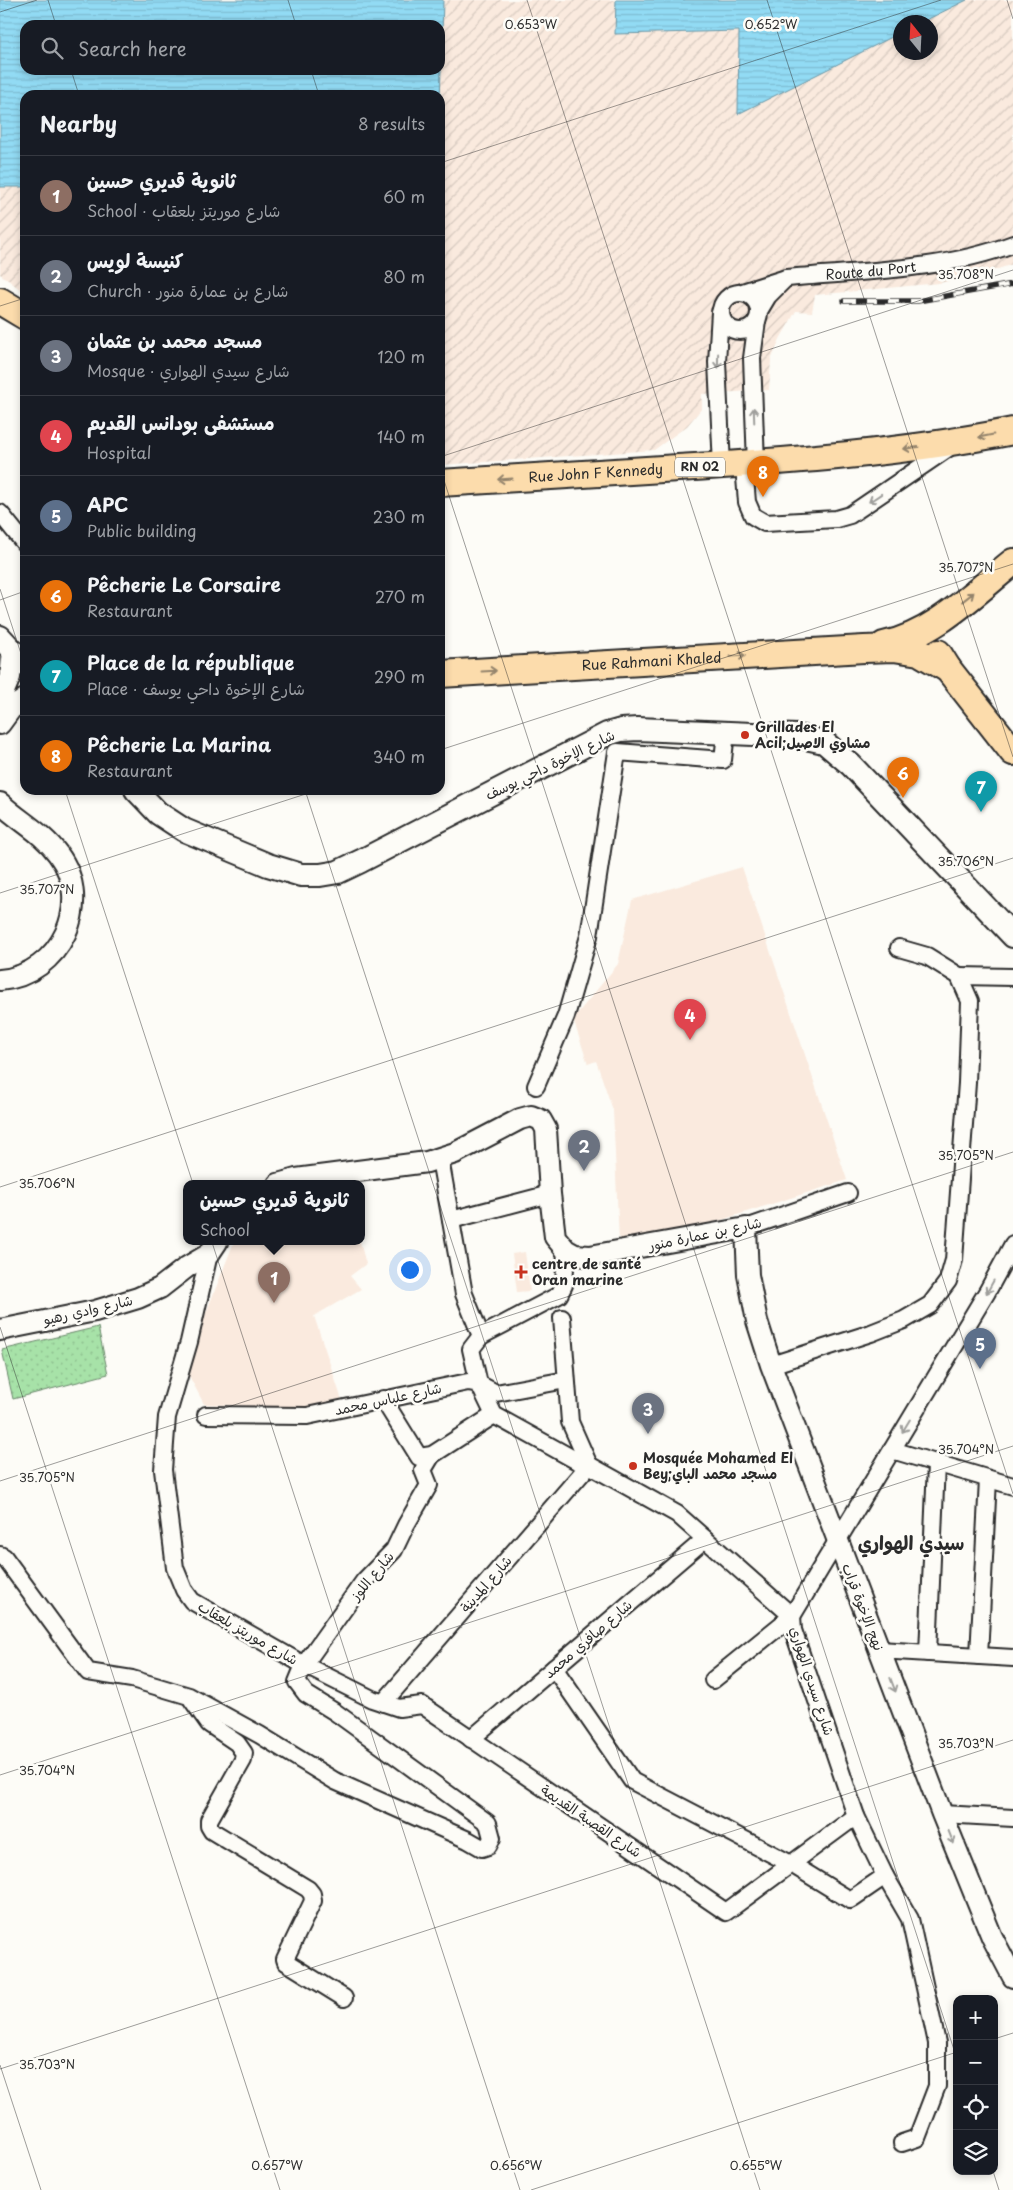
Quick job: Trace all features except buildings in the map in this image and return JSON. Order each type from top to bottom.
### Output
[{"type":"main road","points":[[0,301],[20,313]]},
{"type":"main road","name":"RN 02","points":[[960,442],[1013,431]]},
{"type":"main road","name":"Rue John F Kennedy","points":[[445,483],[741,465],[844,456],[960,442]]},
{"type":"main road","points":[[864,648],[901,641],[917,634],[948,614],[1013,562]]},
{"type":"main road","points":[[948,614],[933,632],[932,641],[948,669],[1013,752]]},
{"type":"main road","points":[[864,648],[894,648],[920,652],[948,669]]},
{"type":"main road","name":"Rue Rahmani Khaled","points":[[445,674],[864,648]]},
{"type":"main road","name":"شارع الإخوة داحي يوسف","points":[[141,795],[158,813],[184,830],[268,866],[301,875],[320,875],[338,872],[361,861],[607,734],[621,730],[638,729],[797,736],[824,742],[851,766],[1013,936]]},
{"type":"street","name":"Route du Port","points":[[739,293],[786,278],[932,264],[971,257],[1013,244]]},
{"type":"street","points":[[720,312],[723,322],[730,329],[740,331],[750,328],[768,296],[786,278]]},
{"type":"street","points":[[741,465],[758,316],[756,301],[748,295],[739,293],[729,296],[723,303],[720,312],[718,362],[741,465],[747,502],[753,516],[765,523],[836,519],[850,515],[960,442]]},
{"type":"street","points":[[0,513],[20,538]]},
{"type":"street","points":[[0,701],[10,677],[13,651]]},
{"type":"street","points":[[0,724],[11,709],[20,703]]},
{"type":"street","points":[[536,1086],[566,1016],[589,936],[617,752],[723,760],[726,732]]},
{"type":"street","points":[[0,804],[49,843],[59,854],[69,874],[74,895],[70,923],[57,949],[36,969],[23,975],[0,980]]},
{"type":"street","points":[[899,948],[927,956],[959,976],[1013,977]]},
{"type":"street","points":[[771,1365],[904,1320],[930,1305],[948,1281],[954,1260],[953,1247],[967,1083],[970,1001],[959,976]]},
{"type":"street","points":[[292,1180],[414,1166],[440,1159],[526,1117],[536,1117],[541,1120],[546,1128],[555,1237],[566,1250],[564,1285],[559,1295],[481,1336],[471,1349],[479,1384],[494,1415],[432,1455],[419,1457],[382,1399]]},
{"type":"street","points":[[440,1159],[464,1294],[481,1336]]},
{"type":"street","name":"شارع بن عمارة منور","points":[[566,1250],[575,1255],[590,1256],[746,1228],[848,1193]]},
{"type":"street","points":[[452,1220],[550,1194]]},
{"type":"street","name":"نهج الإخوة قراب","points":[[746,1228],[748,1275],[756,1321],[771,1365],[942,1814],[992,1937],[1013,1977]]},
{"type":"street","points":[[714,1680],[792,1616],[987,1292],[1013,1244]]},
{"type":"street","name":"شارع وادي رهيو","points":[[0,1330],[95,1311],[138,1298],[160,1288],[213,1248]]},
{"type":"street","name":"شارع موريتز بلعقاب","points":[[213,1248],[189,1342],[167,1417],[163,1470],[175,1568],[184,1590],[192,1601],[304,1665],[382,1702]]},
{"type":"street","points":[[562,1318],[570,1422],[589,1465]]},
{"type":"street","name":"شارع علباس محمد","points":[[206,1415],[307,1416],[468,1382],[479,1384],[496,1393],[566,1380]]},
{"type":"street","name":"شارع سيدي الهواري","points":[[494,1415],[677,1514],[792,1616],[793,1630],[856,1816],[884,1876],[910,1919],[937,2043],[937,2086],[917,2138],[902,2143]]},
{"type":"street","points":[[892,1450],[1013,1486]]},
{"type":"street","name":"شارع اللوز","points":[[304,1665],[364,1581],[394,1550],[429,1485],[423,1470],[432,1455]]},
{"type":"street","points":[[928,1653],[936,1464]]},
{"type":"street","name":"شارع المدينة","points":[[382,1702],[589,1465]]},
{"type":"street","points":[[979,1656],[988,1479]]},
{"type":"street","name":"شارع صافري محمد","points":[[471,1739],[705,1538]]},
{"type":"street","points":[[0,1555],[4,1556],[88,1672],[132,1679],[190,1696],[260,1735],[335,1781],[482,1848],[488,1846],[492,1838],[488,1823],[335,1712],[306,1694],[297,1682],[304,1665]]},
{"type":"street","points":[[879,1650],[1013,1658]]},
{"type":"street","points":[[554,1668],[632,1781],[793,1865],[850,1900],[884,1876]]},
{"type":"street","points":[[190,1696],[209,1724],[237,1743],[244,1753],[243,1760],[210,1820],[209,1826],[212,1831],[308,1889],[312,1894],[313,1901],[285,1959],[286,1962],[344,1998]]},
{"type":"street","name":"شارع القصبة القديمة","points":[[382,1702],[398,1708],[422,1706],[726,1912],[793,1865],[856,1816]]},
{"type":"street","points":[[942,1814],[1013,1818]]},
{"type":"shaded area","points":[[443,0],[616,0],[616,34],[739,31],[738,113],[893,36],[893,60],[938,60],[938,15],[936,15],[967,0],[1013,0],[1013,264],[977,276],[939,283],[815,295],[812,312],[796,311],[780,339],[771,360],[769,390],[702,394],[702,408],[687,426],[654,450],[445,465],[445,90],[440,90],[441,75],[445,75],[445,20],[442,20]]},
{"type":"shaded area","points":[[0,187],[20,187],[20,289],[0,274]]},
{"type":"shaded area","points":[[742,867],[847,1180],[674,1235],[619,1242],[613,1110],[596,1061],[588,1064],[573,1019],[618,964],[632,900]]},
{"type":"shaded area","points":[[233,1245],[361,1245],[366,1264],[350,1276],[361,1289],[314,1316],[342,1400],[312,1408],[204,1404],[187,1372],[198,1333]]},
{"type":"shaded area","name":"centre de santé Oran marine","points":[[525,1252],[530,1291],[517,1292],[512,1254]]},
{"type":"green space","points":[[98,1327],[108,1374],[13,1399],[2,1350]]},
{"type":"water","points":[[0,0],[443,0],[442,20],[20,20],[20,75],[441,75],[440,90],[20,90],[20,187],[0,187]]},
{"type":"water","points":[[616,0],[967,0],[936,15],[893,15],[893,36],[738,114],[739,31],[615,34]]},
{"type":"railway","points":[[844,301],[918,301],[1013,284]]},
{"type":"place","name":"Pêcherie La Marina","points":[[763,497]]},
{"type":"place","name":"Grillades El Acil;مشاوي الاصيل","points":[[745,735]]},
{"type":"place","name":"Pêcherie Le Corsaire","points":[[903,798]]},
{"type":"place","name":"Place de la république","points":[[981,812]]},
{"type":"place","name":"مستشفى بودانس القديم","points":[[690,1040]]},
{"type":"place","name":"كنيسة لويس","points":[[584,1171]]},
{"type":"place","name":"centre de santé Oran marine","points":[[521,1272]]},
{"type":"place","name":"ثانوية قديري حسين","points":[[274,1303]]},
{"type":"place","name":"APC","points":[[980,1369]]},
{"type":"place","name":"مسجد محمد بن عثمان","points":[[648,1434]]},
{"type":"place","name":"Mosquée Mohamed El Bey;مسجد محمد الباي","points":[[633,1466]]},
{"type":"district","name":"سيدي الهواري","points":[[911,1543]]}]
